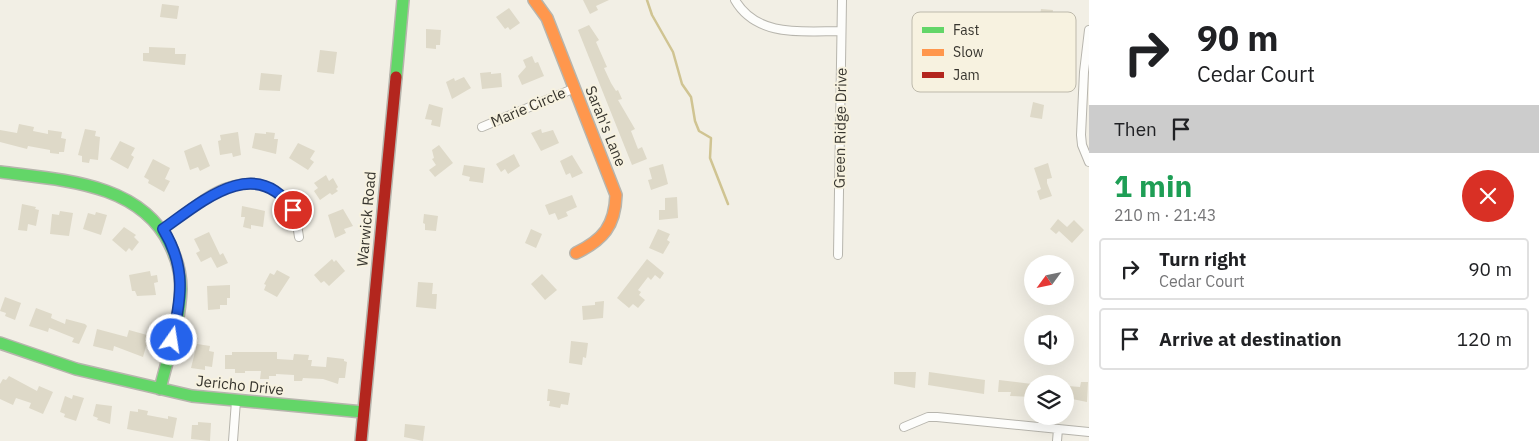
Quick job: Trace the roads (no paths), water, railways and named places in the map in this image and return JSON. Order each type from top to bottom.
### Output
[{"type":"street","name":"Warwick Road","points":[[361,441],[403,0]]},
{"type":"street","name":"Sarah's Lane","points":[[534,0],[547,18],[612,181],[616,206],[612,226],[602,239],[576,253]]},
{"type":"street","points":[[735,0],[746,14],[767,27],[778,30],[841,31]]},
{"type":"street","name":"Green Ridge Drive","points":[[838,255],[842,0]]},
{"type":"street","points":[[1089,30],[1084,72],[1081,135],[1082,145],[1089,162]]},
{"type":"street","name":"Marie Circle","points":[[482,126],[575,88]]},
{"type":"street","points":[[0,172],[115,193],[141,208],[163,229],[178,264],[181,292],[160,389]]},
{"type":"street","points":[[163,229],[222,189],[245,184],[265,186],[280,193],[293,210],[299,237]]},
{"type":"street","name":"Jericho Drive","points":[[0,343],[76,370],[160,389],[236,401],[364,412]]},
{"type":"street","points":[[233,441],[236,401]]},
{"type":"street","points":[[904,427],[928,418],[937,418],[1089,432]]},
{"type":"street","points":[[1057,441],[1058,429]]},
{"type":"waterway","points":[[647,0],[652,15],[673,52],[682,84],[691,97],[695,121],[699,131],[711,138],[710,158],[728,204]]}]
